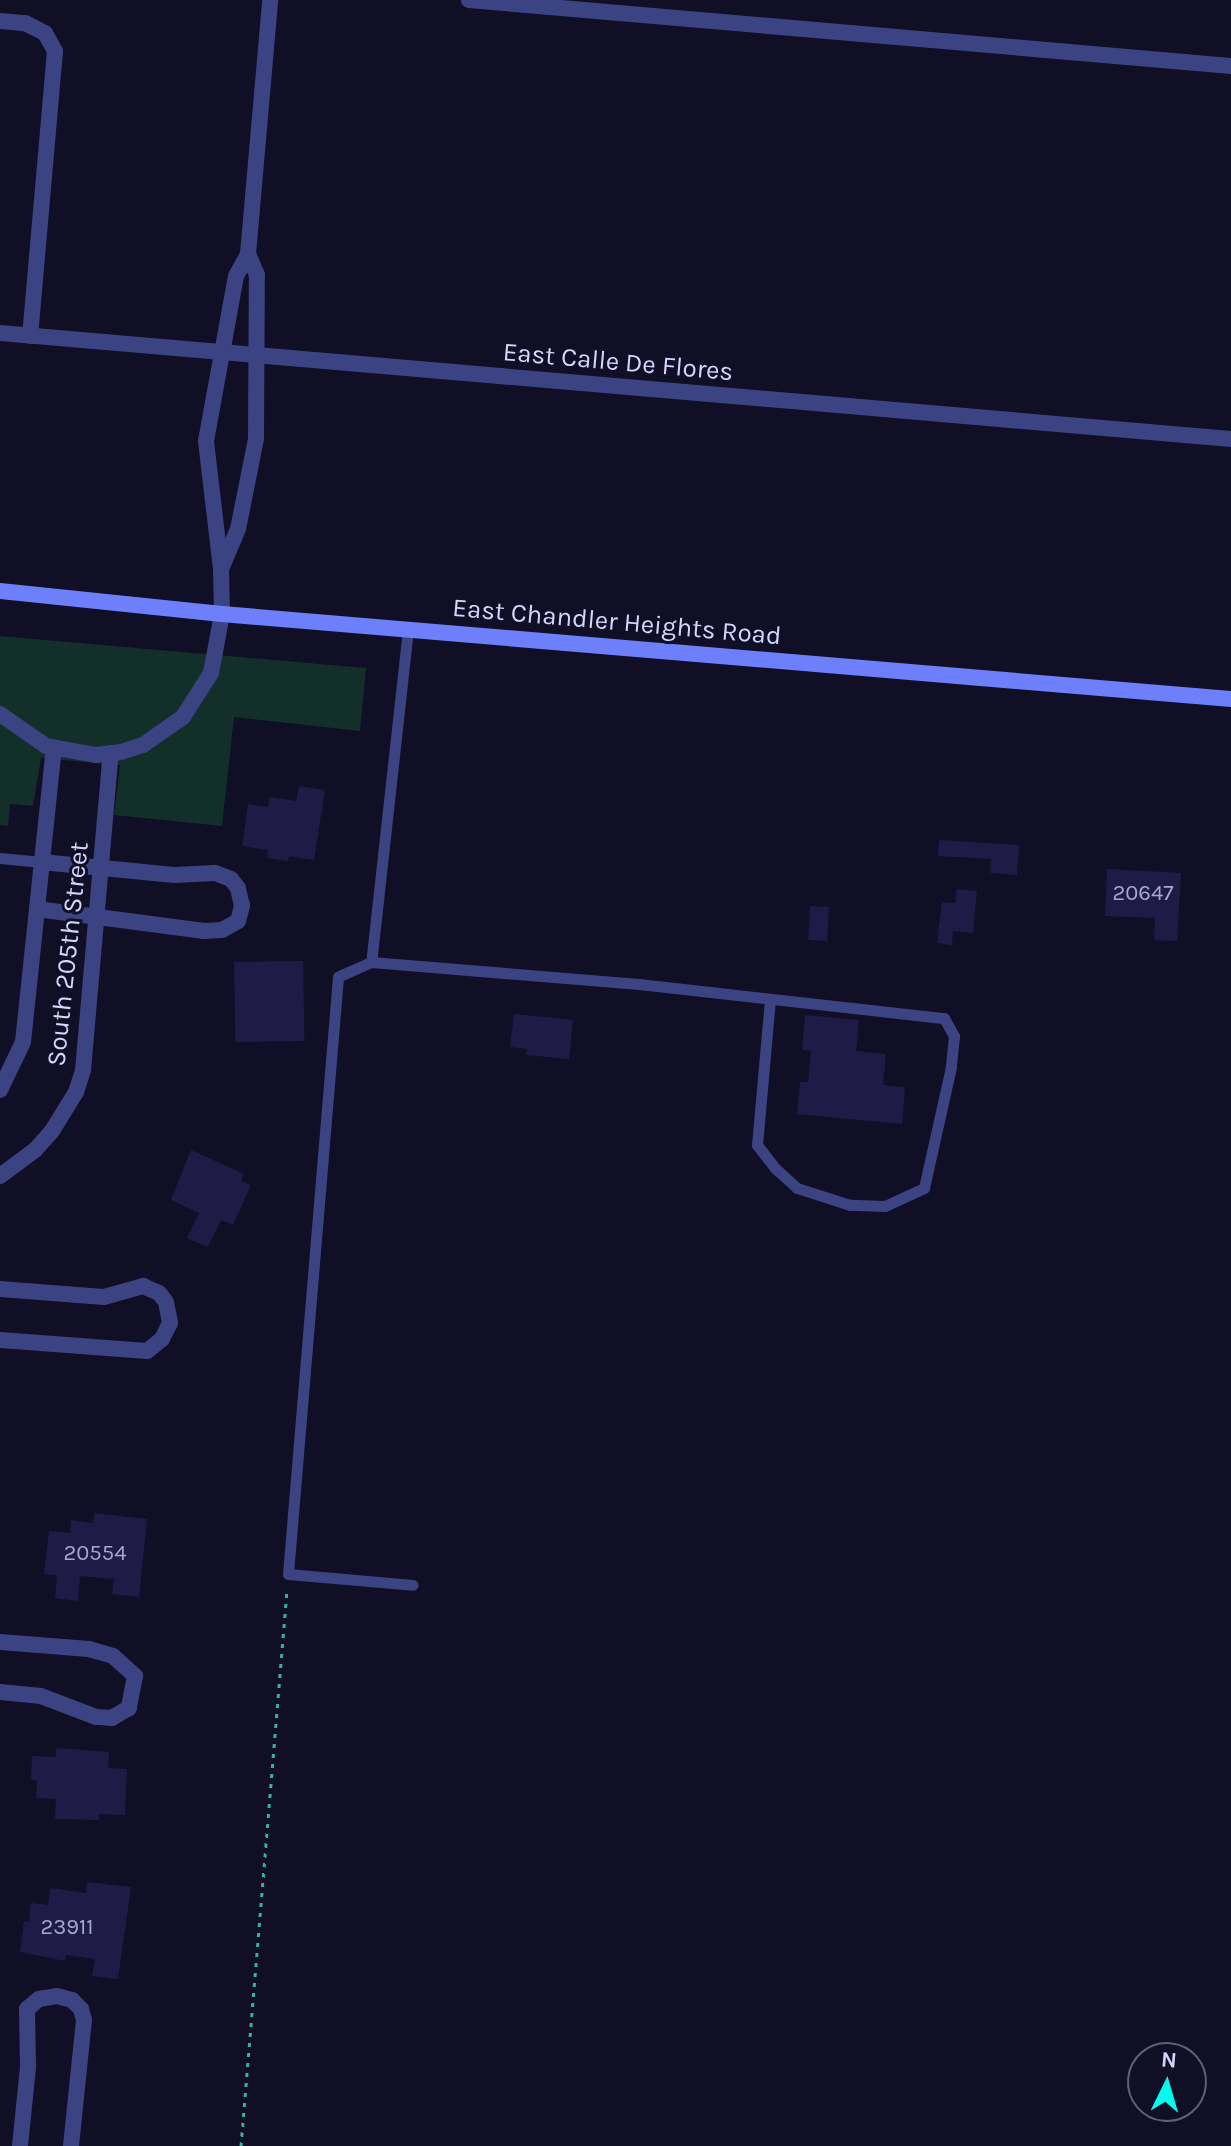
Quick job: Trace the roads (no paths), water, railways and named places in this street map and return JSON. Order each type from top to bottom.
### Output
[{"type":"main road","name":"East Chandler Heights Road","points":[[0,591],[222,614],[1231,699]]},
{"type":"street","points":[[0,714],[28,737],[54,748],[96,755],[111,753],[143,745],[183,717],[200,695],[211,673],[222,614],[221,569],[206,441],[236,276],[248,254],[270,0]]},
{"type":"street","points":[[469,0],[1231,66]]},
{"type":"street","points":[[0,21],[25,23],[45,33],[55,51],[30,336]]},
{"type":"street","points":[[221,569],[238,529],[256,439],[257,275],[248,254]]},
{"type":"street","name":"East Calle De Flores","points":[[0,333],[1231,439]]},
{"type":"street","name":"South 205th Street","points":[[0,1090],[23,1042],[54,748]]},
{"type":"street","name":"South 205th Street","points":[[0,1176],[35,1150],[52,1131],[76,1092],[87,1047],[111,753]]},
{"type":"street","points":[[37,909],[203,931],[222,930],[238,921],[242,906],[238,888],[231,879],[215,873],[174,875],[42,862]]},
{"type":"street","points":[[0,1289],[104,1297],[143,1286],[159,1293],[166,1302],[170,1323],[162,1339],[147,1351],[0,1340]]},
{"type":"street","points":[[0,1642],[89,1649],[113,1656],[135,1676],[129,1708],[112,1718],[96,1717],[65,1702],[41,1696],[0,1692]]},
{"type":"street","points":[[20,2146],[28,2067],[27,2009],[39,1999],[57,1996],[72,2000],[81,2009],[84,2020],[71,2146]]},
{"type":"lane","points":[[371,962],[408,629]]},
{"type":"lane","points":[[0,858],[42,862]]},
{"type":"lane","points":[[413,1585],[288,1574],[338,977],[371,962],[639,984],[944,1018],[954,1036],[951,1067],[924,1188],[885,1206],[850,1205],[797,1188],[775,1168],[757,1145],[770,1000]]}]
